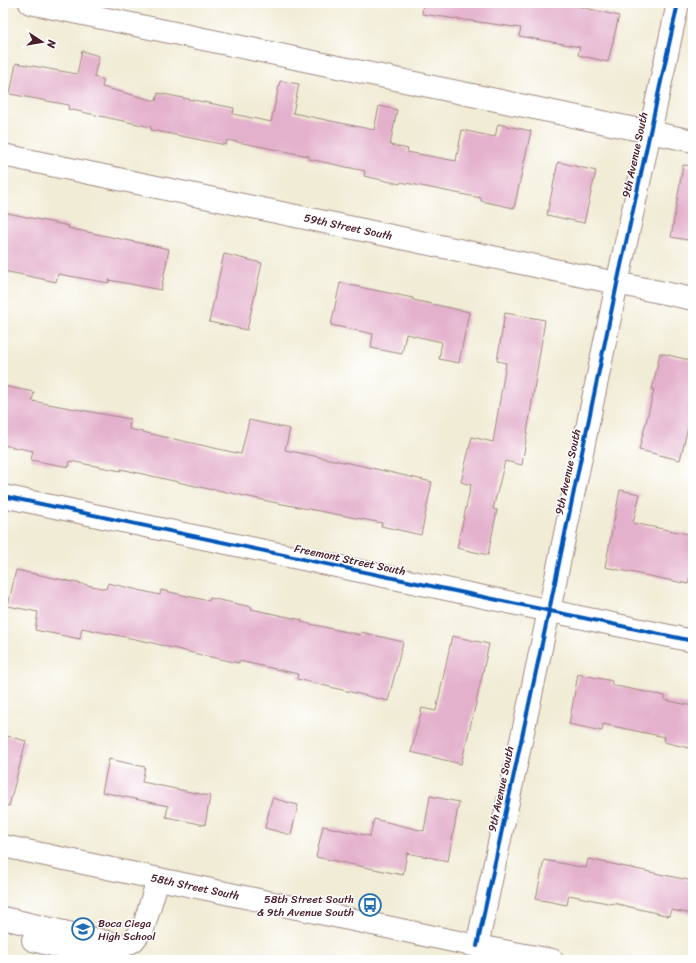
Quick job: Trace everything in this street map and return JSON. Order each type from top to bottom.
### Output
[{"type":"street","points":[[30,3],[693,141]]},
{"type":"street","name":"9th Avenue South","points":[[477,946],[678,3]]},
{"type":"street","name":"59th Street South","points":[[3,155],[693,299]]},
{"type":"street","name":"Freemont Street South","points":[[3,496],[693,641]]},
{"type":"street","name":"58th Street South","points":[[3,846],[477,946],[552,960]]},
{"type":"street","points":[[3,918],[124,946],[133,941],[143,928],[158,879]]},
{"type":"street","points":[[3,933],[112,960]]},
{"type":"building","points":[[423,3],[560,3],[619,16],[608,62],[578,55],[580,47],[519,36],[521,28],[422,14]]},
{"type":"building","points":[[82,51],[99,56],[94,77],[104,80],[102,87],[156,101],[158,93],[234,108],[233,114],[271,122],[280,81],[299,84],[293,113],[374,130],[379,106],[397,110],[390,145],[408,149],[407,152],[456,161],[462,130],[495,137],[498,124],[531,131],[514,208],[481,201],[481,198],[401,182],[400,184],[364,176],[365,171],[309,159],[309,156],[227,140],[226,145],[151,130],[151,127],[68,109],[69,105],[10,94],[16,63],[77,74]]},
{"type":"building","points":[[558,162],[596,171],[584,223],[547,215]]},
{"type":"building","points":[[683,165],[693,166],[693,241],[671,237]]},
{"type":"building","points":[[3,212],[69,226],[68,228],[169,249],[161,290],[109,280],[109,283],[58,274],[56,282],[3,271]]},
{"type":"building","points":[[224,254],[262,263],[247,330],[209,322]]},
{"type":"building","points":[[340,283],[413,298],[413,300],[469,312],[459,363],[439,359],[442,342],[406,334],[402,354],[371,348],[373,334],[331,325]]},
{"type":"building","points":[[505,313],[545,320],[522,465],[505,461],[493,509],[497,510],[488,555],[457,548],[471,485],[461,482],[472,437],[493,442],[506,363],[497,361]]},
{"type":"building","points":[[660,353],[693,361],[693,407],[680,460],[639,450],[654,390],[652,390]]},
{"type":"building","points":[[3,386],[34,392],[32,401],[130,419],[129,429],[241,454],[249,420],[290,429],[285,450],[432,482],[421,535],[381,526],[382,523],[213,490],[121,469],[121,471],[70,461],[69,467],[31,460],[33,451],[3,445]]},
{"type":"building","points":[[620,490],[640,494],[633,523],[693,535],[693,558],[688,584],[605,567]]},
{"type":"building","points":[[16,570],[106,589],[108,583],[160,595],[161,590],[209,601],[210,598],[302,620],[301,622],[360,635],[361,632],[403,642],[388,701],[297,679],[298,674],[239,661],[239,663],[82,628],[80,639],[35,630],[38,612],[8,606]]},
{"type":"building","points":[[452,636],[489,644],[461,764],[411,752],[422,708],[436,711]]},
{"type":"building","points":[[578,674],[612,681],[611,685],[665,696],[665,700],[693,706],[693,749],[664,742],[665,737],[603,724],[602,731],[569,724]]},
{"type":"building","points":[[3,735],[26,741],[9,806],[3,805]]},
{"type":"building","points":[[109,759],[145,767],[142,782],[210,796],[205,825],[166,817],[168,806],[102,792]]},
{"type":"building","points":[[430,796],[459,802],[448,861],[407,853],[403,875],[316,857],[323,826],[370,836],[374,819],[424,831]]},
{"type":"building","points":[[272,798],[298,805],[291,835],[265,828]]},
{"type":"building","points":[[588,859],[693,881],[693,914],[671,910],[669,916],[613,903],[569,895],[567,905],[536,899],[544,860],[586,868]]},
{"type":"cycle path","points":[[477,946],[678,3]]},
{"type":"cycle path","points":[[3,496],[693,641]]},
{"type":"place","name":"58th Street South & 9th Avenue South","points":[[370,905]]},
{"type":"place","name":"Boca Ciega High School","points":[[83,929]]}]
